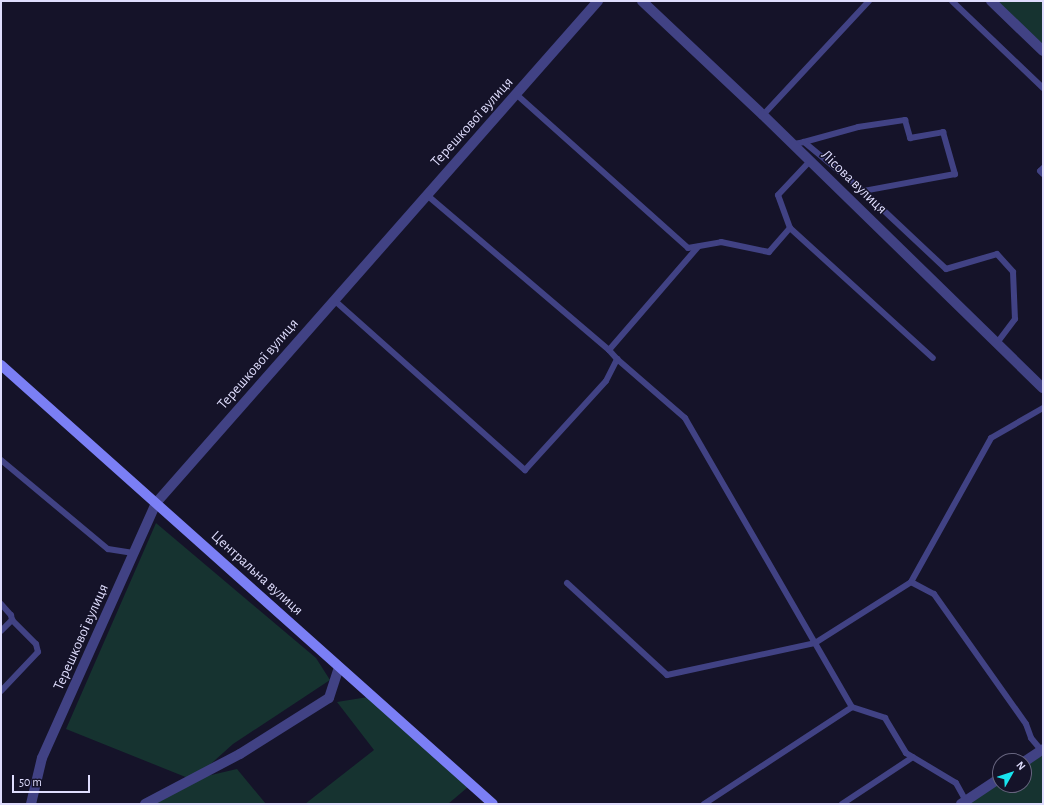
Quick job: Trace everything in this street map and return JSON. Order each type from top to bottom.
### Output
[{"type":"main road","name":"Центральна вулиця","points":[[1,364],[339,668],[493,804]]},
{"type":"street","name":"Терешкової вулиця","points":[[31,804],[42,758],[117,593],[132,553],[156,503],[334,300],[517,95],[598,1]]},
{"type":"street","name":"Лісова вулиця","points":[[642,1],[794,144],[1043,388]]},
{"type":"street","points":[[991,1],[1043,51]]},
{"type":"street","points":[[145,804],[240,754],[329,698],[339,668]]},
{"type":"street","points":[[1032,756],[1042,749]]},
{"type":"street","points":[[964,802],[992,783]]},
{"type":"lane","points":[[763,115],[869,1]]},
{"type":"lane","points":[[952,1],[1043,88]]},
{"type":"lane","points":[[517,95],[688,248],[721,242],[769,252],[790,228]]},
{"type":"lane","points":[[794,144],[858,127],[905,120],[910,138],[943,132],[955,174],[863,191]]},
{"type":"lane","points":[[804,142],[863,191],[946,269],[997,254],[1013,272],[1015,319],[997,343]]},
{"type":"lane","points":[[810,161],[778,195],[790,228],[933,358]]},
{"type":"lane","points":[[1043,168],[1040,171],[1043,174]]},
{"type":"lane","points":[[427,195],[609,350],[617,359],[686,418],[852,707],[885,718],[906,753],[956,783],[964,802]]},
{"type":"lane","points":[[609,350],[698,246]]},
{"type":"lane","points":[[334,300],[525,470],[606,381],[617,359]]},
{"type":"lane","points":[[567,583],[667,675],[815,643],[911,582],[992,438],[1043,408]]},
{"type":"lane","points":[[1,460],[108,549],[132,553]]},
{"type":"lane","points":[[911,582],[934,594],[1026,724],[1032,738],[1042,749]]},
{"type":"lane","points":[[1,604],[11,615],[12,620],[36,644],[38,652],[1,691]]},
{"type":"lane","points":[[1,631],[12,620]]},
{"type":"lane","points":[[704,804],[852,707]]},
{"type":"lane","points":[[842,804],[913,757]]},
{"type":"green space","points":[[991,1],[1043,1],[1043,51]]},
{"type":"green space","points":[[156,523],[316,658],[330,680],[233,744],[194,779],[237,769],[266,804],[145,804],[193,780],[66,729]]},
{"type":"green space","points":[[368,697],[468,787],[448,804],[305,804],[374,750],[337,702]]},
{"type":"green space","points":[[1043,749],[1043,804],[961,804],[992,783],[992,793],[1032,793],[1032,757]]}]
